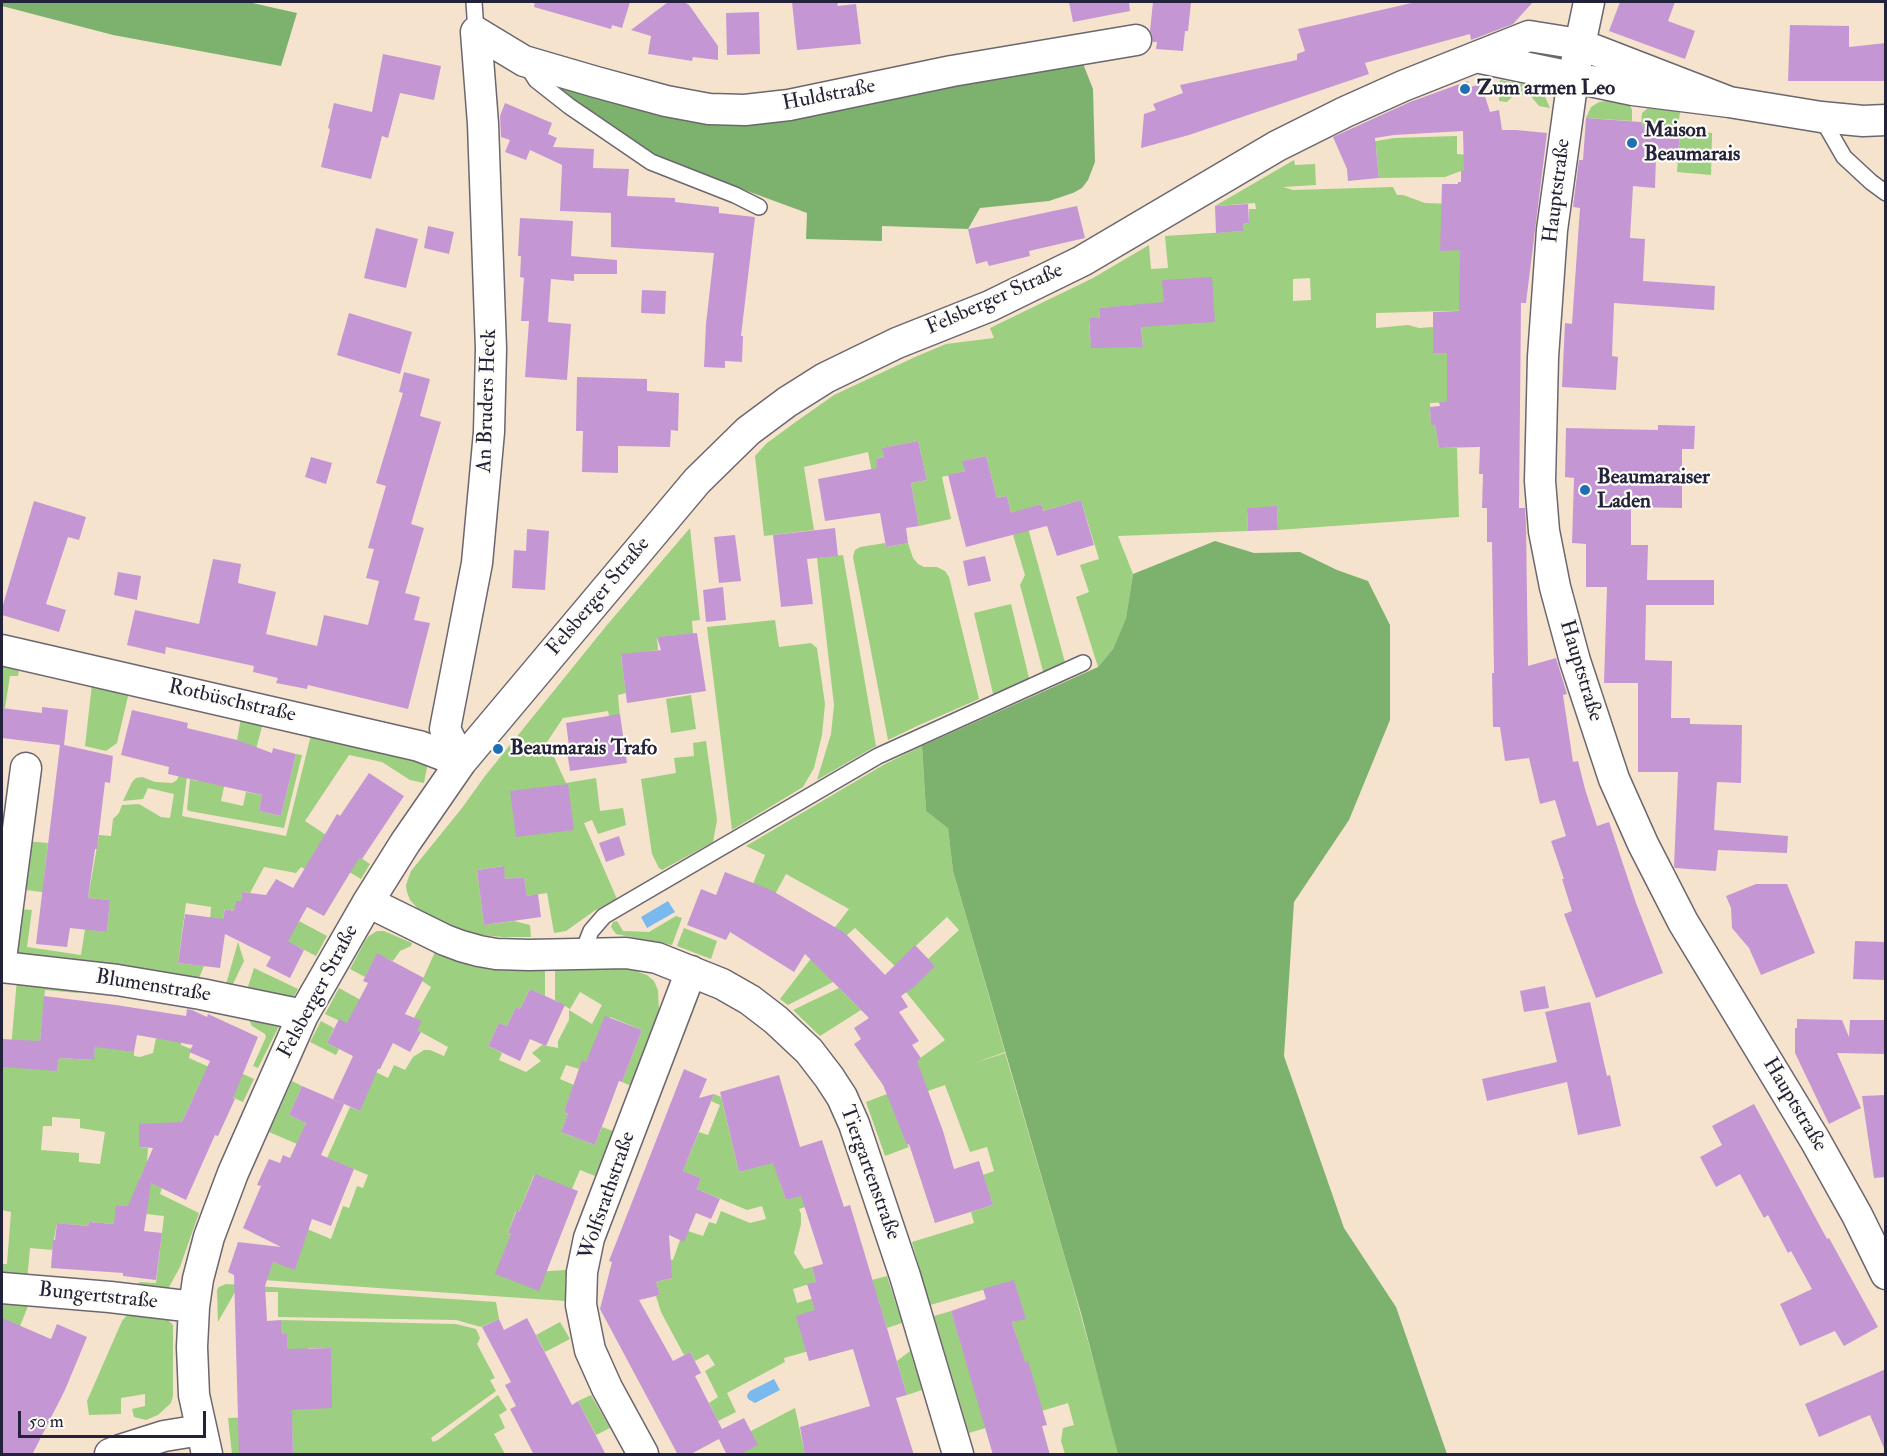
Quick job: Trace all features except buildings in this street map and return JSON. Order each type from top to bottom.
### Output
[{"type":"street","name":"Hauptstraße","points":[[1589,2],[1573,78],[1552,230],[1543,357],[1540,481],[1544,531],[1555,588],[1575,661],[1614,779],[1643,844],[1683,922],[1815,1140],[1857,1215],[1886,1274]]},
{"type":"street","name":"Huldstraße","points":[[476,32],[524,61],[666,100],[709,109],[745,110],[789,105],[952,71],[1137,40]]},
{"type":"street","name":"An Bruders Heck","points":[[461,762],[444,729],[477,562],[489,432],[491,349],[483,124],[476,32]]},
{"type":"street","name":"Felsberger Straße","points":[[110,1455],[164,1436],[204,1442],[194,1395],[192,1347],[198,1280],[209,1238],[233,1173],[303,1015],[368,902],[405,843],[461,762],[697,481],[748,431],[825,378],[860,360],[990,306],[1082,261],[1268,152],[1335,117],[1404,86],[1529,36],[1579,44],[1729,102]]},
{"type":"street","points":[[1476,57],[1633,90],[1821,117],[1863,121],[1886,120]]},
{"type":"street","name":"Rotbüschstraße","points":[[2,650],[419,746],[461,762]]},
{"type":"street","points":[[2,951],[26,768]]},
{"type":"street","name":"Tiergartenstraße","points":[[368,902],[445,940],[496,954],[626,953],[657,958],[722,984],[750,1000],[776,1020],[809,1051],[829,1077],[842,1097],[854,1124],[908,1287],[958,1455]]},
{"type":"street","name":"Blumenstraße","points":[[2,967],[190,992],[303,1015]]},
{"type":"street","name":"Wolfsrathstraße","points":[[643,1455],[607,1388],[590,1350],[581,1305],[582,1272],[589,1238],[691,971]]},
{"type":"street","name":"Bungertstraße","points":[[2,1288],[194,1307]]},
{"type":"lane","points":[[474,2],[476,32]]},
{"type":"lane","name":"Huldstraße","points":[[524,61],[536,80],[568,106],[651,162],[735,195],[759,207]]},
{"type":"lane","points":[[1821,117],[1844,157],[1886,193]]},
{"type":"lane","points":[[582,953],[591,931],[604,916],[878,756],[1083,663]]},
{"type":"green space","points":[[2,2],[248,2],[297,13],[281,66],[113,35],[2,6]]},
{"type":"green space","points":[[1080,56],[1093,89],[1095,162],[1082,188],[1049,201],[980,208],[968,229],[882,226],[882,241],[806,239],[807,213],[653,158],[564,98],[561,90],[563,83],[665,105]]},
{"type":"green space","points":[[1500,80],[1536,87],[1543,92],[1550,108],[1539,106],[1530,95],[1514,95],[1507,102],[1499,101]]},
{"type":"green space","points":[[1599,102],[1630,105],[1632,121],[1586,118],[1591,107]]},
{"type":"green space","points":[[1648,108],[1680,111],[1678,129],[1641,126],[1642,113]]},
{"type":"green space","points":[[1680,129],[1712,133],[1711,175],[1677,172]]},
{"type":"green space","points":[[1457,136],[1457,154],[1468,155],[1468,171],[1445,177],[1379,178],[1376,147],[1371,142],[1394,138]]},
{"type":"green space","points":[[1294,160],[1295,165],[1315,164],[1316,185],[1283,187],[1293,190],[1393,187],[1397,195],[1425,203],[1457,204],[1440,250],[1460,250],[1482,310],[1376,313],[1376,328],[1408,325],[1419,328],[1433,327],[1433,353],[1447,353],[1447,378],[1451,390],[1451,402],[1430,403],[1431,425],[1435,425],[1439,448],[1457,448],[1459,517],[1278,530],[1277,507],[1247,508],[1248,531],[1118,536],[1133,574],[1126,618],[1113,649],[1098,667],[1076,597],[1089,592],[1080,565],[1099,559],[1081,500],[1043,511],[1041,504],[1023,510],[1066,666],[1044,675],[1020,585],[1025,575],[1013,535],[1016,533],[1007,496],[997,498],[986,456],[963,461],[965,471],[942,477],[951,519],[919,526],[911,483],[927,480],[918,441],[883,448],[884,457],[876,459],[884,503],[878,504],[868,452],[804,467],[814,530],[764,536],[755,456],[767,443],[797,421],[834,395],[915,357],[946,344],[994,338],[990,328],[1093,278],[1149,245],[1151,269],[1168,268],[1165,236],[1243,231],[1243,224],[1249,223],[1249,209],[1256,209],[1255,203],[1215,206]],"holes":[[[1310,278],[1311,300],[1293,301],[1293,279]],[[1139,305],[1143,347],[1091,347],[1089,319],[1100,318],[1099,308]]]},
{"type":"green space","points":[[690,528],[700,620],[692,621],[693,634],[657,637],[658,650],[621,655],[626,693],[618,695],[620,718],[614,742],[608,711],[563,718],[547,742],[566,783],[596,778],[600,811],[623,808],[626,825],[598,834],[592,820],[584,823],[617,899],[594,911],[566,931],[554,933],[547,893],[527,896],[524,877],[505,879],[503,866],[477,870],[484,925],[514,921],[530,925],[531,937],[481,935],[462,930],[419,910],[410,900],[407,892],[406,885],[411,871],[607,625]]},
{"type":"green space","points":[[1215,541],[1254,553],[1300,552],[1337,570],[1368,581],[1390,625],[1390,720],[1349,820],[1294,902],[1284,1056],[1344,1228],[1396,1307],[1447,1454],[1118,1454],[1081,1313],[953,871],[948,828],[926,811],[922,746],[1098,667],[1113,649],[1126,618],[1133,574]]},
{"type":"green space","points":[[885,543],[886,547],[908,543],[913,558],[918,564],[924,567],[937,567],[945,571],[949,577],[979,699],[888,740],[853,557],[855,550],[860,547]]},
{"type":"green space","points":[[843,555],[876,746],[817,780],[831,734],[834,705],[817,558]]},
{"type":"green space","points":[[1011,604],[1030,682],[994,698],[974,613]]},
{"type":"green space","points":[[775,620],[779,647],[811,643],[817,648],[825,704],[822,735],[814,768],[803,787],[732,830],[707,627]]},
{"type":"green space","points":[[2,661],[20,665],[18,676],[10,676],[5,708],[2,708]]},
{"type":"green space","points":[[92,684],[129,692],[117,743],[106,751],[85,746]]},
{"type":"green space","points":[[691,695],[696,729],[671,733],[666,699]]},
{"type":"green space","points":[[241,718],[263,723],[256,749],[237,740]]},
{"type":"green space","points":[[311,735],[428,762],[424,783],[410,780],[382,762],[349,755],[305,821],[370,864],[361,879],[315,852],[305,869],[301,867],[296,873],[264,867],[250,893],[242,892],[241,901],[234,911],[225,909],[222,923],[210,921],[211,907],[186,903],[178,963],[204,966],[197,983],[11,957],[17,909],[32,910],[27,947],[81,955],[85,929],[107,932],[110,900],[88,898],[99,835],[111,836],[113,819],[119,813],[122,805],[139,804],[161,817],[170,818],[174,794],[148,788],[143,799],[123,801],[136,778],[142,777],[155,782],[172,783],[179,775],[187,776],[182,816],[286,836]]},
{"type":"green space","points":[[706,741],[717,820],[713,842],[662,870],[652,854],[641,779],[676,773],[674,758],[694,756],[693,743]]},
{"type":"green space","points":[[922,746],[926,811],[948,827],[953,871],[1005,1052],[972,1064],[1005,1053],[1119,1454],[1065,1454],[1061,1441],[1063,1428],[1074,1425],[1068,1403],[969,1433],[934,1316],[951,1311],[966,1361],[1017,1337],[1012,1322],[1025,1318],[1014,1281],[930,1305],[912,1242],[974,1223],[971,1212],[993,1205],[983,1175],[994,1171],[987,1147],[970,1152],[945,1085],[891,1104],[909,1147],[885,1156],[866,1102],[892,1092],[886,1083],[945,1040],[906,992],[915,985],[855,928],[847,935],[833,982],[788,1005],[780,999],[849,909],[786,874],[767,909],[750,891],[765,855],[746,846],[885,764]],"holes":[[[947,917],[959,930],[928,959],[935,966],[906,955]]]},
{"type":"green space","points":[[296,754],[302,755],[284,828],[187,809],[190,779],[197,781],[201,765],[229,763],[221,801],[243,806],[246,792],[262,795],[259,811],[281,816]]},
{"type":"green space","points":[[25,841],[48,843],[44,879],[49,893],[19,889]]},
{"type":"green space","points":[[676,916],[682,918],[672,945],[616,934],[611,927],[613,922],[617,921],[623,931],[649,932]]},
{"type":"green space","points":[[299,921],[327,936],[316,956],[270,932]]},
{"type":"green space","points":[[684,928],[717,941],[711,959],[677,946]]},
{"type":"green space","points":[[377,931],[384,931],[412,943],[411,946],[400,951],[393,961],[377,954],[365,977],[350,969],[365,941]]},
{"type":"green space","points":[[238,942],[244,961],[230,990],[225,988]]},
{"type":"green space","points":[[435,952],[471,966],[497,970],[545,970],[545,996],[530,989],[520,1009],[516,1007],[507,1026],[499,1023],[488,1046],[502,1053],[499,1060],[526,1072],[541,1061],[532,1053],[542,1045],[558,1048],[558,1041],[569,1020],[569,1010],[592,1024],[602,1005],[580,992],[570,1009],[555,1000],[555,970],[624,969],[636,971],[647,975],[654,981],[658,990],[659,1011],[631,1086],[622,1082],[642,1030],[610,1017],[600,1041],[586,1062],[582,1061],[579,1069],[566,1065],[560,1079],[574,1085],[564,1112],[568,1114],[561,1132],[595,1145],[602,1127],[613,1131],[595,1176],[580,1170],[572,1189],[534,1175],[508,1233],[511,1234],[496,1274],[566,1270],[565,1301],[249,1279],[273,1262],[295,1269],[307,1229],[331,1239],[343,1206],[349,1208],[357,1186],[363,1188],[368,1175],[327,1158],[350,1107],[360,1111],[364,1066],[388,1078],[394,1065],[405,1070],[413,1057],[424,1050],[444,1056],[448,1047],[417,1030],[414,1018],[431,987],[422,981]]},
{"type":"green space","points":[[254,968],[298,989],[290,1003],[246,993]]},
{"type":"green space","points":[[17,979],[79,986],[78,993],[45,990],[40,1041],[57,1071],[59,1058],[93,1060],[96,1042],[108,1048],[134,1052],[134,1056],[140,1057],[153,1053],[156,1038],[181,1041],[181,1045],[191,1049],[189,1058],[238,1080],[241,1073],[254,1079],[243,1102],[200,1083],[174,1139],[139,1136],[139,1147],[148,1148],[147,1163],[140,1178],[162,1188],[160,1194],[199,1213],[180,1267],[169,1287],[164,1291],[136,1285],[140,1282],[156,1283],[164,1216],[146,1214],[134,1207],[117,1205],[115,1224],[89,1222],[88,1226],[57,1223],[52,1250],[30,1248],[27,1281],[2,1279],[2,1264],[7,1264],[11,1212],[2,1210],[2,1059],[10,1060]],"holes":[[[52,1117],[80,1119],[80,1128],[105,1132],[100,1164],[79,1162],[79,1153],[41,1150],[43,1126],[52,1126]]]},
{"type":"green space","points":[[339,988],[397,1020],[368,1034],[325,1014]]},
{"type":"green space","points":[[839,988],[861,1010],[820,1036],[793,1010]]},
{"type":"green space","points":[[252,1016],[281,1022],[258,1068],[253,1066],[266,1037],[252,1026],[249,1020]]},
{"type":"green space","points":[[321,1021],[334,1028],[327,1043],[339,1049],[336,1055],[310,1042]]},
{"type":"green space","points":[[292,1081],[302,1086],[289,1115],[306,1123],[297,1144],[269,1132]]},
{"type":"green space","points":[[714,1094],[721,1097],[739,1172],[764,1165],[782,1153],[780,1183],[786,1200],[836,1184],[838,1196],[799,1209],[801,1224],[794,1253],[804,1269],[812,1267],[816,1282],[793,1289],[797,1303],[818,1297],[824,1345],[828,1356],[819,1358],[816,1349],[784,1358],[785,1362],[727,1393],[736,1412],[718,1421],[709,1403],[718,1397],[705,1371],[715,1365],[708,1354],[695,1361],[690,1352],[684,1355],[661,1312],[656,1296],[660,1295],[656,1282],[672,1278],[657,1255],[673,1260],[680,1240],[688,1231],[703,1236],[709,1222],[716,1224],[721,1211],[750,1223],[766,1219],[762,1206],[747,1210],[697,1189],[701,1178],[683,1171],[699,1132],[708,1135],[720,1105],[711,1101]]},
{"type":"green space","points":[[887,1276],[902,1323],[887,1328],[872,1280]]},
{"type":"green space","points":[[226,1284],[496,1302],[499,1319],[481,1327],[456,1320],[278,1317],[278,1292],[235,1292],[218,1322],[217,1290]]},
{"type":"green space","points":[[2,1298],[30,1301],[5,1364],[12,1368],[2,1388]]},
{"type":"green space","points":[[128,1314],[165,1317],[173,1325],[173,1396],[171,1403],[158,1415],[146,1420],[134,1417],[132,1409],[145,1406],[145,1394],[121,1398],[121,1414],[89,1415],[87,1401],[122,1321]]},
{"type":"green space","points":[[281,1320],[456,1324],[476,1329],[480,1338],[477,1344],[495,1378],[490,1380],[496,1391],[431,1438],[433,1442],[438,1440],[498,1395],[507,1410],[499,1415],[505,1428],[494,1434],[505,1454],[293,1454],[292,1426],[251,1428],[251,1432],[239,1432],[239,1454],[232,1454],[228,1418],[292,1416],[291,1385],[329,1384],[328,1348],[308,1348],[309,1380],[296,1380],[296,1361],[284,1361],[287,1335],[281,1334]]},
{"type":"green space","points":[[560,1322],[570,1339],[545,1352],[536,1335]]},
{"type":"green space","points":[[910,1351],[922,1390],[907,1395],[897,1361]]},
{"type":"green space","points":[[591,1395],[610,1428],[596,1435],[578,1401]]},
{"type":"green space","points":[[795,1408],[805,1454],[739,1454],[751,1431]]},
{"type":"water","points":[[668,901],[675,912],[647,928],[641,917]]},
{"type":"water","points":[[774,1379],[780,1390],[755,1403],[748,1399],[747,1395],[750,1391]]},
{"type":"place","name":"Zum armen Leo","points":[[1465,89]]},
{"type":"place","name":"Maison Beaumarais","points":[[1632,143]]},
{"type":"place","name":"Beaumaraiser Laden","points":[[1585,490]]},
{"type":"place","name":"Beaumarais Trafo","points":[[498,749]]}]
